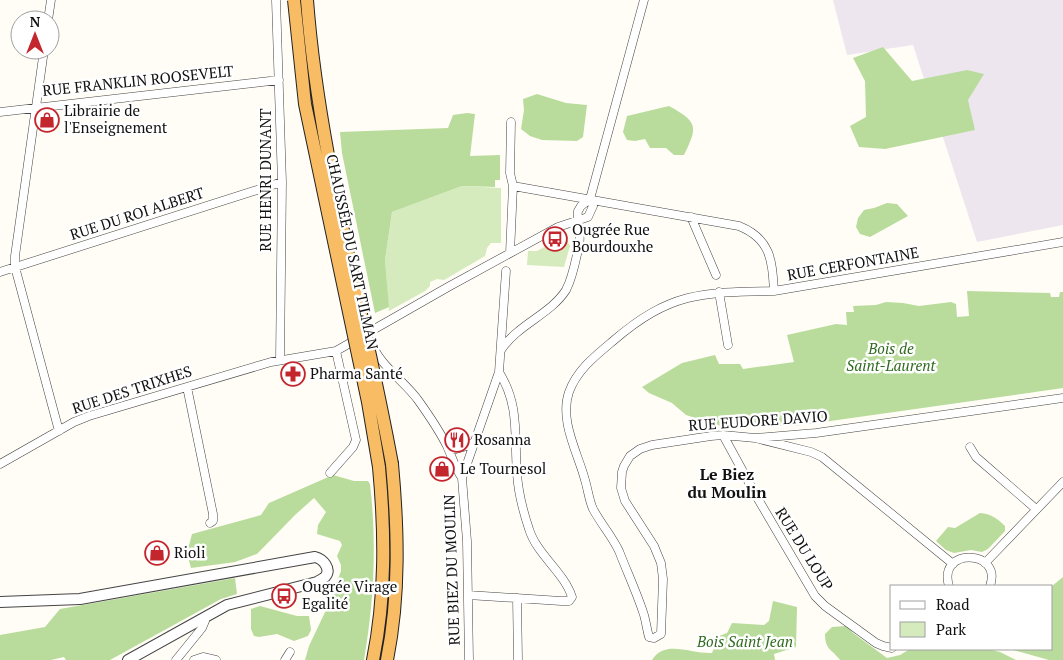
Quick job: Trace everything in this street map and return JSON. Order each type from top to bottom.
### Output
[{"type":"highway","name":"CHAUSSÉE DU SART TILMAN","points":[[294,0],[305,104],[368,402],[386,466],[396,511],[396,593],[387,660]]},
{"type":"highway","name":"CHAUSSÉE DU SART TILMAN","points":[[307,0],[310,45],[318,101],[380,399],[386,466],[383,508],[384,550],[382,593],[373,660]]},
{"type":"street","name":"RUE HENRI DUNANT","points":[[276,0],[282,182],[280,360]]},
{"type":"street","points":[[501,350],[516,332],[557,300],[566,290],[580,244],[578,210],[590,200],[644,0]]},
{"type":"street","points":[[43,60],[15,267],[59,431]]},
{"type":"street","name":"RUE FRANKLIN ROOSEVELT","points":[[0,112],[36,106],[279,80]]},
{"type":"street","points":[[510,252],[511,122]]},
{"type":"street","name":"RUE DU ROI ALBERT","points":[[0,272],[282,182]]},
{"type":"street","name":"RUE CERFONTAINE","points":[[512,186],[739,226],[755,234],[762,241],[770,255],[774,291],[1063,242]]},
{"type":"street","points":[[280,360],[336,351],[510,252],[558,227],[590,216],[593,206],[590,200]]},
{"type":"street","points":[[691,217],[716,275]]},
{"type":"street","points":[[462,478],[499,372],[506,271]]},
{"type":"street","name":"RUE EUDORE DAVIO","points":[[774,291],[719,292],[675,301],[656,310],[638,321],[585,365],[575,379],[568,398],[568,423],[589,497],[594,510],[619,552],[644,616],[649,637],[654,638],[661,634],[662,563],[654,546],[625,501],[621,480],[624,466],[634,452],[646,446],[723,435],[755,438],[816,433],[1063,398]]},
{"type":"street","points":[[719,292],[728,345]]},
{"type":"street","name":"RUE BIEZ DU MOULIN","points":[[369,333],[377,356],[414,394],[449,451],[456,470],[462,478],[467,541],[469,660]]},
{"type":"street","points":[[330,473],[353,447],[356,440],[336,351]]},
{"type":"street","name":"RUE DES TRIXHES","points":[[0,464],[89,416],[280,360]]},
{"type":"street","points":[[468,595],[561,601],[569,601],[572,597],[537,545],[529,529],[518,481],[515,413],[507,386],[499,372]]},
{"type":"street","points":[[187,387],[213,514],[210,523]]},
{"type":"street","name":"RUE DU LOUP","points":[[723,435],[815,596],[825,606],[872,640],[890,648]]},
{"type":"street","points":[[755,438],[811,452],[822,457],[953,564]]},
{"type":"street","points":[[449,451],[467,446],[476,441]]},
{"type":"street","points":[[970,448],[976,457],[1036,509]]},
{"type":"street","points":[[986,563],[1063,482]]},
{"type":"street","points":[[0,602],[80,599],[315,557],[321,558],[325,562],[327,573],[325,577],[317,582],[227,605],[128,660]]},
{"type":"street","points":[[949,585],[948,575],[953,564],[965,557],[980,559],[986,563],[992,575],[990,585]]},
{"type":"street","points":[[517,598],[518,660]]},
{"type":"street","points":[[176,660],[202,628],[205,621],[204,618]]},
{"type":"street","points":[[285,660],[290,652]]},
{"type":"street","points":[[194,660],[202,657],[216,660]]},
{"type":"shaded area","points":[[833,0],[1063,0],[1063,225],[977,242],[913,45],[847,55]]},
{"type":"green space","points":[[883,47],[912,81],[967,70],[984,74],[968,100],[975,130],[885,149],[859,147],[850,126],[866,117],[865,81],[853,58]]},
{"type":"green space","points":[[537,94],[566,103],[587,105],[583,137],[577,141],[542,140],[530,136],[521,129],[524,110],[523,99]]},
{"type":"green space","points":[[669,106],[686,116],[693,126],[692,137],[684,155],[674,155],[666,148],[650,148],[645,139],[627,140],[623,132],[627,116]]},
{"type":"green space","points":[[475,114],[470,156],[500,155],[500,180],[495,180],[495,187],[462,186],[392,212],[385,260],[389,307],[375,313],[342,153],[340,132],[448,128],[453,115]]},
{"type":"green space","points":[[462,186],[501,188],[501,243],[491,243],[487,248],[485,256],[444,280],[437,279],[430,282],[430,286],[425,291],[389,311],[385,260],[392,212]]},
{"type":"green space","points":[[887,203],[897,204],[908,216],[870,237],[860,234],[856,227],[858,218],[864,210]]},
{"type":"green space","points":[[562,237],[567,240],[570,246],[564,267],[527,265],[528,251],[537,251]]},
{"type":"green space","name":"Bois de Saint-Laurent","points":[[967,291],[1050,293],[1051,297],[1059,297],[1060,292],[1063,292],[1063,388],[795,426],[721,426],[686,415],[672,403],[649,393],[642,387],[682,363],[715,355],[719,364],[740,364],[743,369],[794,362],[787,335],[836,324],[847,325],[846,312],[854,312],[853,306],[876,305],[886,302],[919,306],[951,302],[956,304],[957,317],[969,316]]},
{"type":"green space","points":[[333,475],[354,481],[368,481],[370,484],[374,550],[370,616],[364,660],[305,660],[309,646],[327,608],[341,571],[341,565],[337,556],[342,545],[340,541],[317,534],[318,525],[326,512],[314,498],[257,554],[235,562],[191,568],[187,553],[192,534],[261,515],[269,503]]},
{"type":"green space","points":[[980,513],[994,517],[1005,526],[1005,531],[988,549],[982,552],[971,550],[954,553],[946,550],[936,541],[948,527],[955,528]]},
{"type":"green space","points":[[1063,577],[1063,660],[1049,660],[1014,650],[1053,650],[1053,585]]},
{"type":"green space","points":[[235,578],[237,594],[221,599],[110,660],[66,660],[64,657],[51,660],[0,660],[0,635],[45,627],[60,609]]},
{"type":"green space","name":"Bois Saint Jean","points":[[773,601],[797,607],[796,647],[774,654],[775,660],[652,660],[657,654],[671,649],[712,653],[719,636],[727,633],[732,623],[764,625],[769,621]]},
{"type":"green space","points":[[260,606],[297,616],[309,616],[311,630],[308,636],[294,641],[277,634],[254,636],[251,629],[251,609]]},
{"type":"green space","name":"Bois Saint Jean","points":[[847,626],[853,633],[887,658],[900,655],[908,650],[992,650],[1016,660],[840,660],[828,646],[825,639],[825,634],[832,627]]},
{"type":"place","name":"Librairie de l'Enseignement","points":[[47,120]]},
{"type":"place","name":"Ougrée Rue Bourdouxhe","points":[[555,239]]},
{"type":"place","name":"Pharma Santé","points":[[293,374]]},
{"type":"place","name":"Rosanna","points":[[457,440]]},
{"type":"place","name":"Le Tournesol","points":[[442,469]]},
{"type":"place","name":"Rioli","points":[[157,553]]},
{"type":"place","name":"Ougrée Virage Egalité","points":[[284,596]]},
{"type":"district","name":"Le Biez du Moulin","points":[[727,483]]}]
